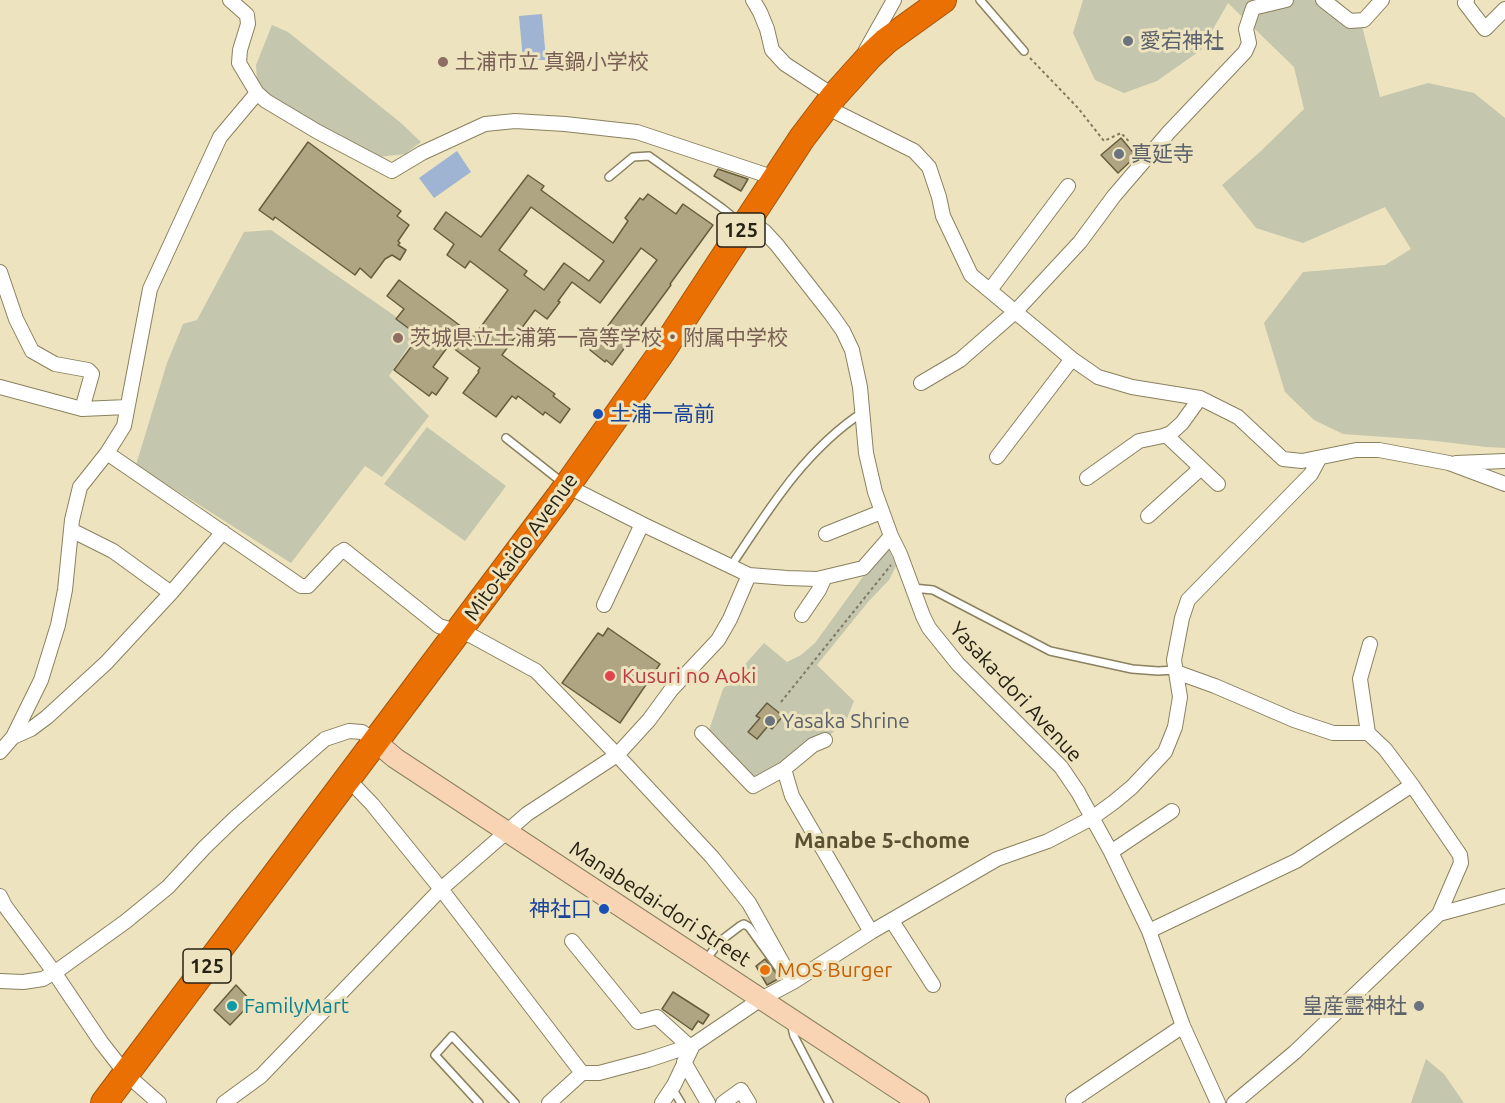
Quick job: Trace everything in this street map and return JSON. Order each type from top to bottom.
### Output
[{"type":"highway","name":"Mito-kaido Avenue","points":[[104,1103],[567,486],[659,356],[802,138],[830,101],[870,56],[943,0]]},
{"type":"street","points":[[230,0],[247,15],[248,24],[240,50],[239,63],[257,93],[266,101],[318,132],[392,171],[422,153],[484,124],[515,121],[637,132],[766,175],[774,180]]},
{"type":"street","points":[[753,0],[767,29],[772,50],[785,64],[830,101],[914,151],[929,167],[943,216],[971,275],[1072,359],[1098,377],[1132,387],[1200,398],[1238,417],[1283,459],[1302,462],[1356,450],[1379,450],[1449,463],[1505,484]]},
{"type":"street","points":[[852,76],[894,0]]},
{"type":"street","points":[[921,383],[960,360],[1015,312],[1080,242],[1145,159],[1245,52],[1249,43],[1246,29],[1253,8],[1287,0]]},
{"type":"street","points":[[1323,0],[1350,21],[1364,20],[1382,0]]},
{"type":"street","points":[[1467,0],[1465,3],[1485,29],[1505,9]]},
{"type":"street","points":[[0,752],[13,736],[41,680],[58,625],[65,590],[71,530],[80,487],[107,453],[124,426],[150,289],[220,137],[257,93]]},
{"type":"street","points":[[990,290],[1068,186]]},
{"type":"street","name":"Yasaka-dori Avenue","points":[[748,220],[764,231],[777,245],[843,331],[852,350],[860,387],[866,453],[875,492],[881,512],[929,628],[965,672],[1061,767],[1078,792],[1111,852],[1149,931],[1183,1026],[1218,1103]]},
{"type":"street","points":[[0,272],[16,320],[32,351],[56,364],[88,370],[92,374],[82,409]]},
{"type":"street","points":[[997,457],[1072,359]]},
{"type":"street","points":[[0,387],[82,409],[127,407]]},
{"type":"street","points":[[1087,478],[1139,441],[1166,435],[1182,423],[1200,398]]},
{"type":"street","points":[[1166,435],[1218,484]]},
{"type":"street","points":[[107,453],[301,586],[308,586],[344,550],[439,626],[472,636],[536,671],[712,857],[749,903],[790,983]]},
{"type":"street","points":[[549,1103],[582,1073],[599,1072],[648,1060],[691,1045],[871,932],[997,859],[1048,842],[1092,818],[1132,787],[1165,752],[1174,727],[1180,697],[1174,660],[1188,600],[1311,474],[1319,459]]},
{"type":"street","points":[[1449,463],[1505,461]]},
{"type":"street","points":[[1148,516],[1201,468]]},
{"type":"street","points":[[567,486],[749,575],[817,579],[863,568],[891,536]]},
{"type":"street","points":[[826,534],[881,512]]},
{"type":"street","points":[[604,605],[642,524]]},
{"type":"street","points":[[71,530],[113,551],[171,593]]},
{"type":"street","points":[[13,736],[31,729],[47,717],[106,663],[171,593],[223,532]]},
{"type":"street","points":[[224,1103],[261,1076],[441,889],[527,814],[617,754],[649,720],[671,690],[718,640],[749,575]]},
{"type":"street","points":[[802,615],[825,577]]},
{"type":"street","points":[[1234,1103],[1295,1052],[1439,914],[1461,863],[1460,855],[1412,785],[1385,749],[1368,733],[1360,679],[1370,644]]},
{"type":"street","points":[[1176,671],[1294,720],[1333,733],[1368,733]]},
{"type":"street","points":[[0,981],[23,982],[43,979],[146,906],[168,887],[234,819],[326,739],[349,731],[362,732],[376,742]]},
{"type":"street","points":[[702,733],[753,786],[784,769],[813,745],[825,740]]},
{"type":"street","name":"Manabedai-dori Street","points":[[376,742],[395,758],[919,1103]]},
{"type":"street","points":[[784,769],[792,796],[871,932]]},
{"type":"street","points":[[347,778],[372,804],[441,889],[582,1073]]},
{"type":"street","points":[[1149,931],[1296,861],[1412,785]]},
{"type":"street","points":[[1111,852],[1172,811]]},
{"type":"street","points":[[0,896],[101,1042],[126,1074],[159,1103]]},
{"type":"street","points":[[1439,914],[1505,896]]},
{"type":"street","points":[[892,921],[933,985]]},
{"type":"street","points":[[573,941],[638,1022],[657,1017],[691,1045]]},
{"type":"street","points":[[1073,1100],[1183,1026]]},
{"type":"street","points":[[662,1103],[672,1088],[691,1045]]},
{"type":"street","points":[[684,1062],[708,1103]]},
{"type":"street","points":[[723,1103],[741,1090],[749,1103]]},
{"type":"lane","points":[[980,0],[1024,51]]},
{"type":"lane","points":[[609,177],[633,157],[649,156],[733,217],[748,220]]},
{"type":"lane","points":[[731,566],[797,471],[833,434],[863,412]]},
{"type":"lane","points":[[506,438],[567,486]]},
{"type":"lane","points":[[913,588],[933,590],[1050,651],[1132,669],[1176,671]]},
{"type":"lane","points":[[704,962],[719,942],[744,924],[749,927],[790,983]]},
{"type":"lane","points":[[789,1018],[794,1036],[830,1103]]},
{"type":"lane","points":[[479,1103],[435,1055],[452,1036],[516,1103]]},
{"type":"lane","points":[[672,1088],[681,1103]]},
{"type":"path","points":[[1024,51],[1078,108],[1104,141],[1121,133],[1145,159]]},
{"type":"path","points":[[781,702],[900,554]]},
{"type":"green space","points":[[1083,0],[1337,0],[1361,22],[1380,97],[1428,83],[1474,93],[1505,118],[1505,448],[1343,434],[1314,420],[1285,392],[1264,323],[1303,272],[1385,265],[1411,249],[1385,207],[1303,243],[1256,228],[1222,185],[1304,109],[1294,67],[1228,3],[1201,50],[1157,81],[1124,93],[1095,80],[1073,33]]},
{"type":"green space","points":[[272,25],[288,32],[401,123],[421,142],[405,154],[378,157],[329,133],[264,91],[257,79],[256,65]]},
{"type":"green space","points":[[271,230],[418,332],[389,376],[429,416],[382,477],[365,466],[291,563],[136,465],[167,363],[183,324],[197,320],[244,232]]},
{"type":"green space","points":[[427,427],[506,486],[465,541],[384,484]]},
{"type":"green space","points":[[889,550],[896,566],[889,580],[868,602],[817,665],[854,701],[846,721],[830,735],[808,744],[755,780],[708,733],[723,689],[764,643],[787,662],[801,655],[815,643],[865,574]]},
{"type":"green space","points":[[1426,1059],[1444,1074],[1464,1103],[1411,1103]]},
{"type":"water","points":[[542,14],[546,60],[523,60],[519,16]]},
{"type":"water","points":[[457,151],[471,172],[434,198],[419,178]]},
{"type":"building","points":[[1121,138],[1136,156],[1118,173],[1101,155]]},
{"type":"building","points":[[308,142],[401,211],[397,216],[409,225],[398,241],[400,243],[398,245],[406,250],[400,260],[392,255],[385,259],[371,278],[360,268],[355,275],[275,217],[273,220],[259,210]]},
{"type":"building","points":[[718,169],[748,179],[741,191],[714,176]]},
{"type":"building","points":[[528,175],[544,186],[541,190],[613,243],[628,221],[625,218],[640,198],[643,200],[648,194],[676,214],[683,204],[713,225],[612,365],[590,350],[657,260],[641,248],[600,303],[572,282],[547,319],[535,310],[502,355],[555,394],[553,396],[570,409],[560,423],[545,412],[543,415],[518,396],[516,399],[512,396],[496,417],[463,393],[480,368],[449,345],[433,367],[448,378],[436,395],[432,392],[429,396],[394,370],[419,336],[396,319],[404,309],[387,296],[399,280],[474,336],[508,290],[470,261],[465,268],[447,255],[454,244],[434,229],[446,212],[481,237]],"holes":[[[531,207],[604,261],[589,281],[564,263],[544,290],[524,275],[527,271],[499,250]]]},
{"type":"building","points":[[608,628],[660,664],[620,723],[562,683],[598,633],[603,636]]},
{"type":"building","name":"Yasaka Shrine","points":[[767,703],[783,716],[772,729],[768,726],[757,739],[748,732],[760,718],[756,716]]},
{"type":"building","points":[[765,959],[780,978],[767,985],[756,966]]},
{"type":"building","name":"FamilyMart","points":[[236,985],[252,1002],[230,1025],[214,1010]]},
{"type":"building","points":[[673,992],[709,1015],[703,1024],[698,1021],[692,1030],[662,1009]]},
{"type":"place","name":"愛宕神社","points":[[1128,41]]},
{"type":"place","name":"土浦市立 真鍋小学校","points":[[443,62]]},
{"type":"place","name":"真延寺","points":[[1119,154]]},
{"type":"place","name":"茨城県立土浦第一高等学校・附属中学校","points":[[398,338]]},
{"type":"place","name":"土浦一高前","points":[[598,414]]},
{"type":"place","name":"Kusuri no Aoki","points":[[610,676]]},
{"type":"place","name":"Yasaka Shrine","points":[[770,721]]},
{"type":"place","name":"神社口","points":[[604,909]]},
{"type":"place","name":"MOS Burger","points":[[765,970]]},
{"type":"place","name":"FamilyMart","points":[[232,1006]]},
{"type":"place","name":"皇産霊神社","points":[[1419,1006]]},
{"type":"district","name":"Manabe 5-chome","points":[[882,841]]}]
